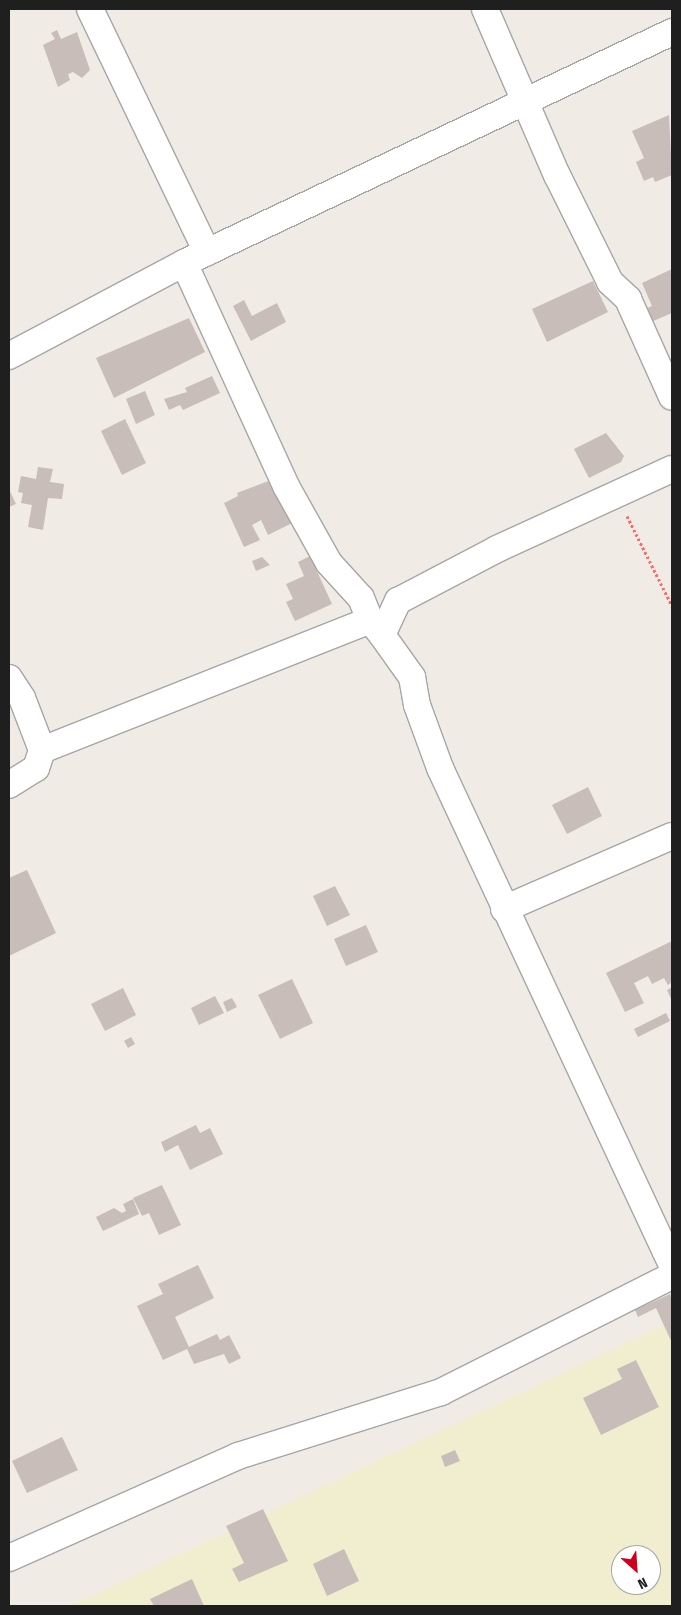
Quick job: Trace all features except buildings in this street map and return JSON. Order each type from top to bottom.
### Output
[{"type":"street","points":[[90,9],[196,257],[286,486],[329,563],[361,598],[376,627],[412,677],[417,705],[440,768],[504,910],[672,1265]]},
{"type":"street","points":[[485,9],[584,228],[610,282],[628,299],[672,398]]},
{"type":"street","points":[[9,356],[196,257],[672,32]]},
{"type":"street","points":[[42,750],[376,627],[398,601],[672,469]]},
{"type":"street","points":[[9,678],[22,698],[42,750],[36,768],[9,784]]},
{"type":"street","points":[[504,910],[672,836]]},
{"type":"street","points":[[12,1549],[247,1453],[441,1392],[672,1276]]},
{"type":"path","points":[[616,495],[672,606]]},
{"type":"shaded area","points":[[672,1321],[672,1606],[70,1606]]}]
